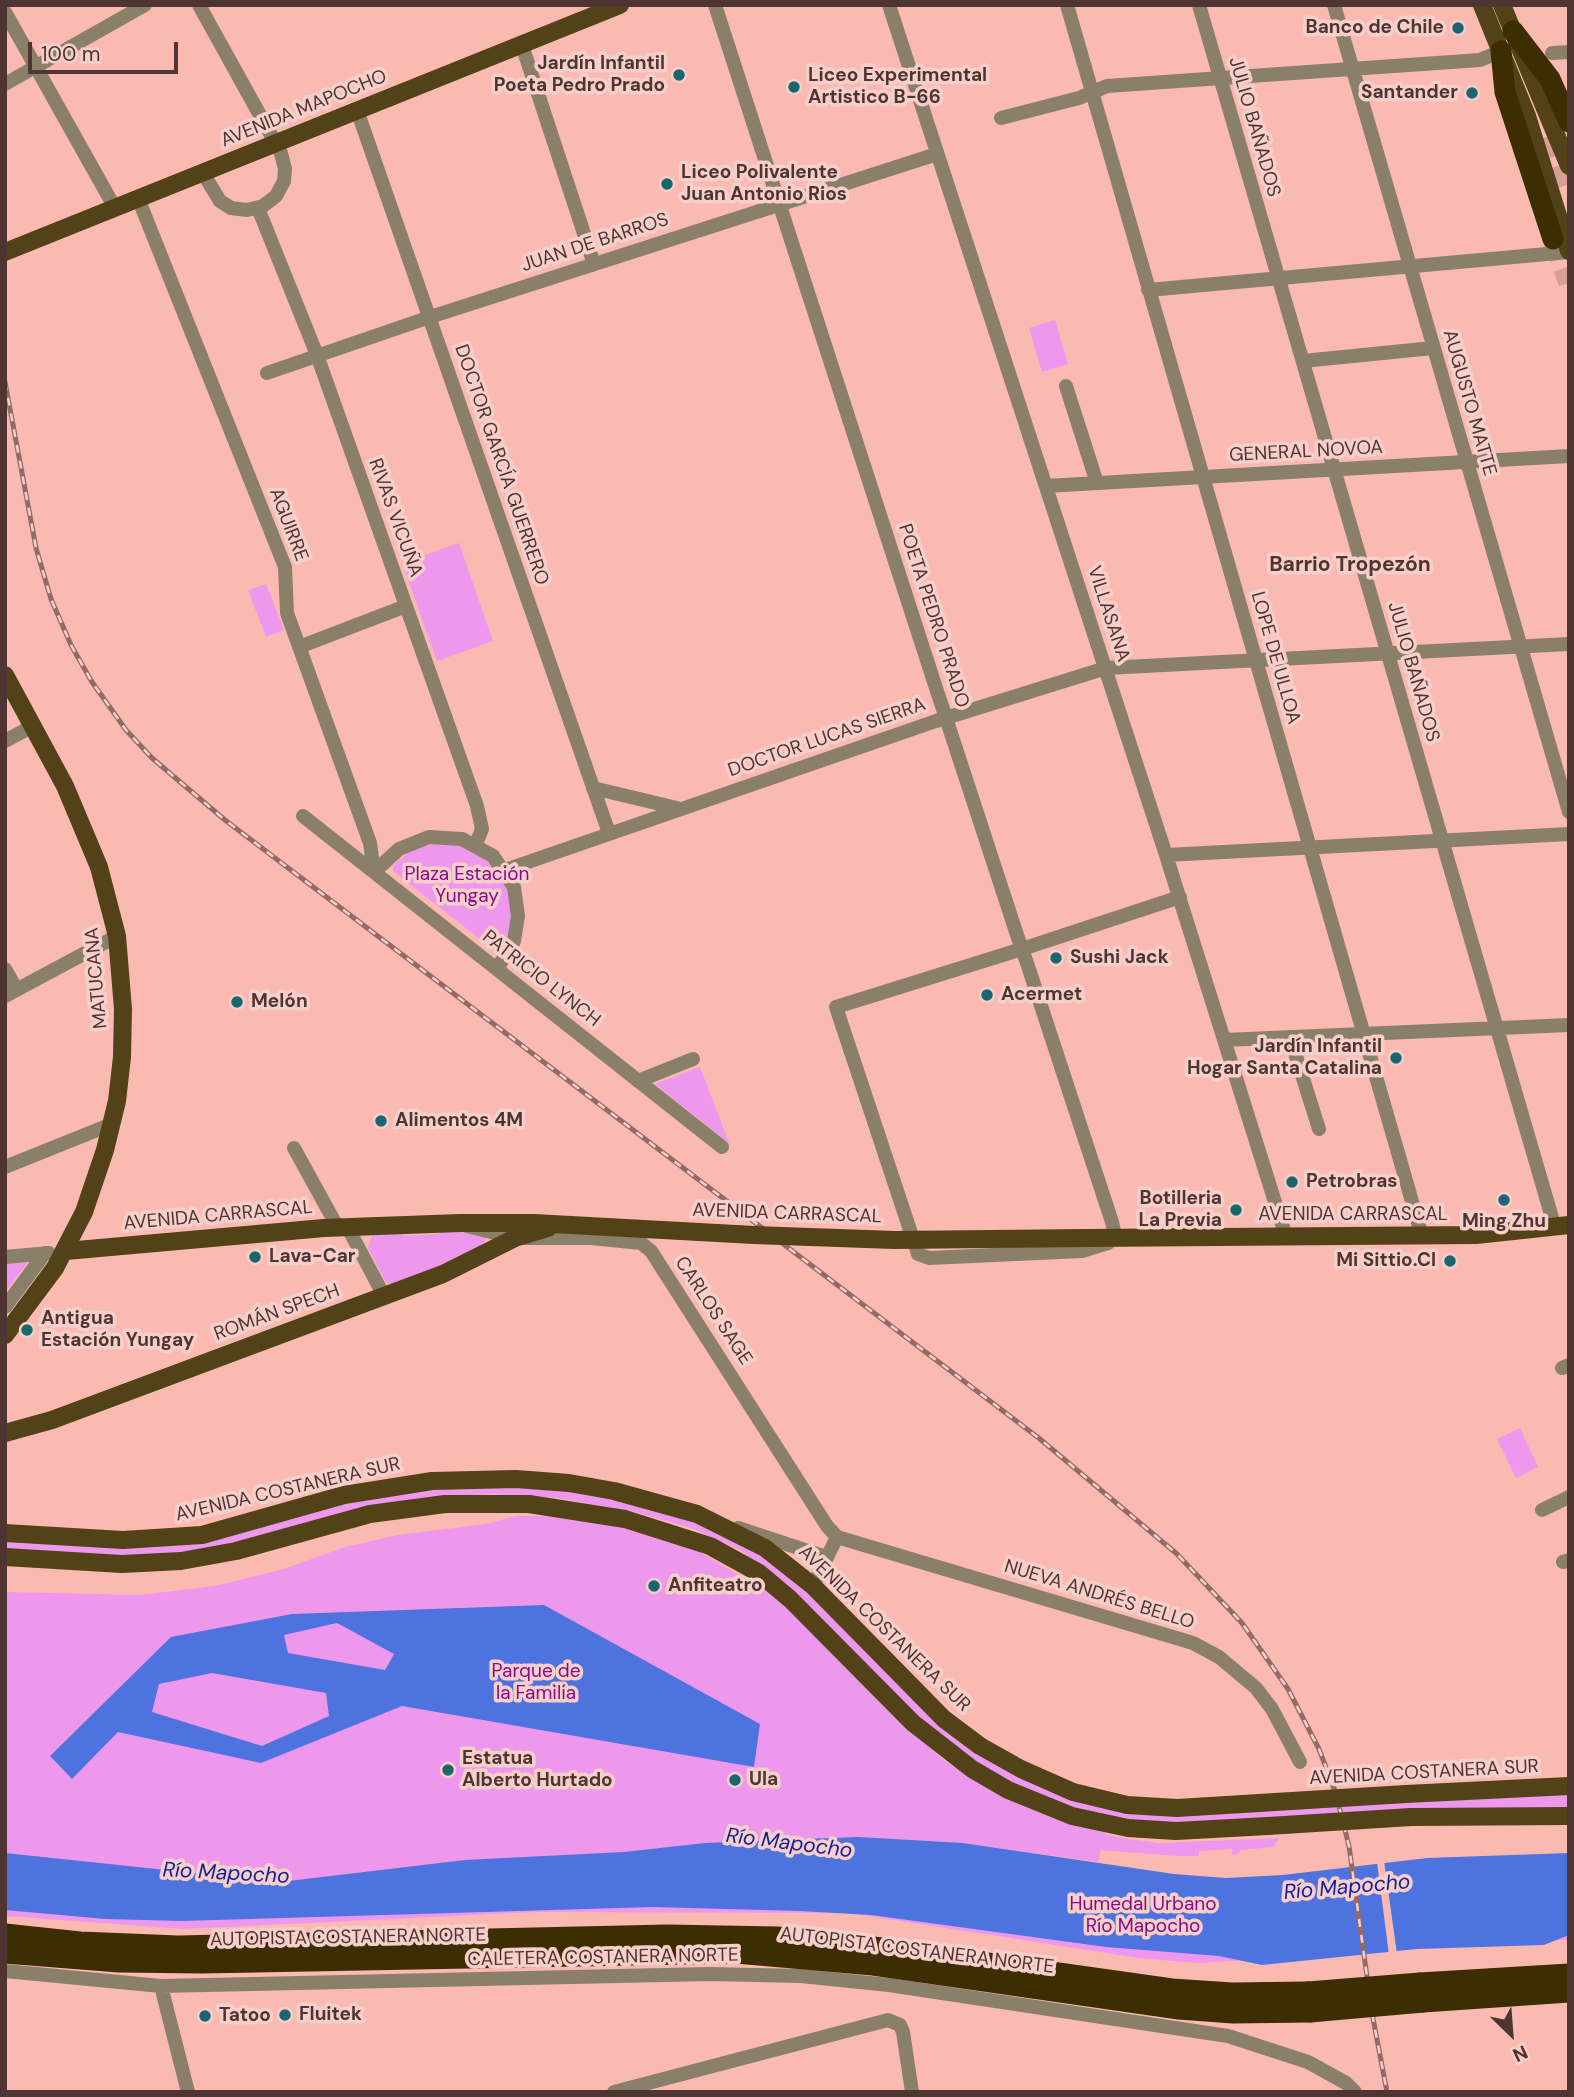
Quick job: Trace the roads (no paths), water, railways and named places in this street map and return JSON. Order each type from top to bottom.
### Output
[{"type":"highway","points":[[1513,31],[1550,79],[1569,122]]},
{"type":"highway","points":[[1501,51],[1506,92],[1563,247]]},
{"type":"highway","name":"AUTOPISTA COSTANERA NORTE","points":[[5,1934],[80,1942],[178,1946],[667,1935],[777,1937],[838,1942],[1172,1989],[1245,1993],[1309,2002]]},
{"type":"highway","name":"AUTOPISTA COSTANERA NORTE","points":[[5,1953],[108,1961],[202,1964],[750,1954],[896,1968],[1179,2009],[1233,2013],[1309,2002],[1421,1993],[1569,1974]]},
{"type":"highway","name":"AUTOPISTA COSTANERA NORTE","points":[[1421,1993],[1569,1992]]},
{"type":"main road","name":"AVENIDA MAPOCHO","points":[[5,252],[620,5]]},
{"type":"main road","points":[[1482,5],[1501,51]]},
{"type":"main road","points":[[1502,5],[1569,166]]},
{"type":"main road","name":"MATUCANA","points":[[5,675],[87,834],[105,886],[117,936],[122,1045],[112,1124],[85,1212],[66,1251],[5,1335]]},
{"type":"main road","name":"AVENIDA CARRASCAL","points":[[66,1251],[343,1228],[460,1223],[507,1232],[561,1225],[845,1239],[1486,1235],[1562,1227]]},
{"type":"main road","name":"ROMÁN SPECH","points":[[5,1433],[64,1415],[384,1296],[490,1252],[507,1232]]},
{"type":"main road","name":"AVENIDA COSTANERA SUR","points":[[5,1533],[123,1540],[175,1538],[245,1525],[373,1489],[485,1479],[593,1487],[659,1502],[716,1522],[765,1548],[813,1586],[924,1701],[980,1746],[1021,1769],[1073,1792],[1126,1805],[1177,1808],[1569,1786]]},
{"type":"main road","points":[[5,1558],[103,1564],[181,1561],[236,1551],[370,1514],[446,1504],[540,1505],[625,1518],[710,1546],[759,1573],[790,1599],[913,1723],[972,1769],[1008,1790],[1072,1816],[1128,1828],[1176,1832],[1411,1817],[1569,1816]]},
{"type":"street","points":[[5,84],[145,5]]},
{"type":"street","points":[[199,5],[285,163],[284,181],[276,197],[258,208],[241,210],[226,205],[211,191],[203,173]]},
{"type":"street","name":"POETA PEDRO PRADO","points":[[715,5],[1112,1222],[1114,1238]]},
{"type":"street","name":"VILLASANA","points":[[889,5],[1180,897],[1286,1237]]},
{"type":"street","name":"LOPE DE ULLOA","points":[[1067,5],[1255,661],[1366,1034],[1422,1236]]},
{"type":"street","name":"JULIO BAÑADOS","points":[[1199,5],[1497,1028],[1562,1227]]},
{"type":"street","name":"AUGUSTO MATTE","points":[[1334,5],[1408,267],[1569,811]]},
{"type":"street","points":[[5,12],[115,208]]},
{"type":"street","points":[[522,44],[594,264]]},
{"type":"street","points":[[1000,118],[1079,98],[1107,86],[1480,60],[1501,51]]},
{"type":"street","points":[[1552,53],[1569,52]]},
{"type":"street","name":"DOCTOR GARCÍA GUERRERO","points":[[357,110],[609,832]]},
{"type":"street","name":"JUAN DE BARROS","points":[[267,373],[429,317],[937,154]]},
{"type":"street","name":"AGUIRRE","points":[[138,198],[285,567],[287,613],[370,843],[374,872]]},
{"type":"street","name":"RIVAS VICUÑA","points":[[258,208],[317,355],[480,815],[482,829],[476,844]]},
{"type":"street","points":[[1148,290],[1408,267],[1563,247]]},
{"type":"street","points":[[1303,361],[1433,348]]},
{"type":"street","points":[[1066,386],[1097,483]]},
{"type":"street","name":"GENERAL NOVOA","points":[[1046,486],[1569,456]]},
{"type":"street","points":[[299,647],[406,606]]},
{"type":"street","name":"DOCTOR LUCAS SIERRA","points":[[505,870],[946,718],[1106,668],[1569,644]]},
{"type":"street","points":[[5,741],[33,726]]},
{"type":"street","points":[[593,788],[680,808]]},
{"type":"street","name":"PATRICIO LYNCH","points":[[303,816],[722,1147]]},
{"type":"street","points":[[1166,855],[1569,834]]},
{"type":"street","points":[[374,872],[399,849],[421,839],[446,836],[476,844],[493,856],[514,887],[519,916],[514,941],[497,969]]},
{"type":"street","points":[[1114,1238],[1102,1246],[1082,1251],[929,1258],[918,1254],[836,1007],[1180,897]]},
{"type":"street","points":[[5,970],[11,993],[117,936]]},
{"type":"street","points":[[1224,1040],[1569,1025]]},
{"type":"street","points":[[1290,1037],[1319,1129]]},
{"type":"street","points":[[638,1081],[693,1059]]},
{"type":"street","points":[[5,1167],[112,1124]]},
{"type":"street","points":[[294,1148],[384,1296]]},
{"type":"street","name":"CARLOS SAGE","points":[[507,1232],[634,1241],[648,1247],[827,1526],[837,1537]]},
{"type":"street","name":"AVENIDA CARRASCAL","points":[[5,1257],[66,1251]]},
{"type":"street","points":[[5,1307],[45,1253]]},
{"type":"street","points":[[1542,1510],[1569,1497]]},
{"type":"street","points":[[716,1522],[827,1558]]},
{"type":"street","points":[[813,1586],[837,1537]]},
{"type":"street","name":"NUEVA ANDRÉS BELLO","points":[[837,1537],[1193,1643],[1219,1657],[1256,1688],[1272,1709],[1300,1762]]},
{"type":"street","name":"CALETERA COSTANERA NORTE","points":[[5,1971],[161,1986],[710,1973],[801,1976],[889,1985],[1228,2036],[1295,2057],[1355,2091]]},
{"type":"street","points":[[161,1986],[188,2092]]},
{"type":"street","points":[[614,2092],[880,2021],[894,2021],[903,2032],[912,2092]]},
{"type":"water","points":[[544,1605],[760,1724],[754,1767],[402,1706],[261,1763],[118,1732],[72,1779],[50,1756],[171,1637],[292,1614]],"holes":[[[337,1623],[394,1654],[385,1670],[288,1653],[284,1635]],[[212,1673],[326,1693],[329,1716],[262,1746],[152,1712],[159,1684]]]},
{"type":"water","name":"Humedal Urbano Río Mapocho","points":[[858,1837],[963,1843],[1174,1874],[1226,1878],[1283,1875],[1427,1858],[1569,1853],[1569,1935],[1544,1945],[1417,1949],[1262,1965],[1219,1956],[1106,1947],[871,1915],[800,1911],[653,1907],[182,1921],[105,1919],[5,1910],[5,1853],[280,1882],[465,1860],[624,1852],[705,1843]]},
{"type":"tunnel","points":[[1549,136],[1569,194]]},
{"type":"tunnel","points":[[1553,239],[1569,283]]},
{"type":"railway","points":[[5,382],[36,548],[51,599],[71,645],[92,682],[126,730],[152,758],[225,820],[1040,1439],[1177,1554],[1242,1623],[1288,1689],[1319,1749],[1335,1791],[1349,1846],[1372,2013],[1387,2092]]},
{"type":"place","name":"Banco de Chile","points":[[1458,28]]},
{"type":"place","name":"Jardín Infantil Poeta Pedro Prado","points":[[679,75]]},
{"type":"place","name":"Liceo Experimental Artistico B-66","points":[[794,87]]},
{"type":"place","name":"Santander","points":[[1472,93]]},
{"type":"place","name":"Liceo Polivalente Juan Antonio Rios","points":[[667,184]]},
{"type":"place","name":"Sushi Jack","points":[[1056,958]]},
{"type":"place","name":"Acermet","points":[[987,995]]},
{"type":"place","name":"Melón","points":[[237,1002]]},
{"type":"place","name":"Jardín Infantil Hogar Santa Catalina","points":[[1396,1058]]},
{"type":"place","name":"Alimentos 4M","points":[[381,1121]]},
{"type":"place","name":"Petrobras","points":[[1292,1182]]},
{"type":"place","name":"Ming Zhu","points":[[1504,1200]]},
{"type":"place","name":"Botilleria La Previa","points":[[1236,1210]]},
{"type":"place","name":"Lava-Car","points":[[255,1257]]},
{"type":"place","name":"Mi Sittio.Cl","points":[[1450,1261]]},
{"type":"place","name":"Antigua Estación Yungay","points":[[27,1330]]},
{"type":"place","name":"Anfiteatro","points":[[654,1586]]},
{"type":"place","name":"Estatua Alberto Hurtado","points":[[448,1770]]},
{"type":"place","name":"Ula","points":[[735,1780]]},
{"type":"place","name":"Fluitek","points":[[285,2015]]},
{"type":"place","name":"Tatoo","points":[[205,2016]]},
{"type":"district","name":"Barrio Tropezón","points":[[1350,565]]},
{"type":"park label","name":"Plaza Estación Yungay","points":[[467,886]]},
{"type":"park label","name":"Parque de la Familia","points":[[536,1683]]},
{"type":"water label","name":"Río Mapocho","points":[[789,1844]]},
{"type":"water label","name":"Río Mapocho","points":[[226,1874]]},
{"type":"water label","name":"Río Mapocho","points":[[1347,1888]]}]
